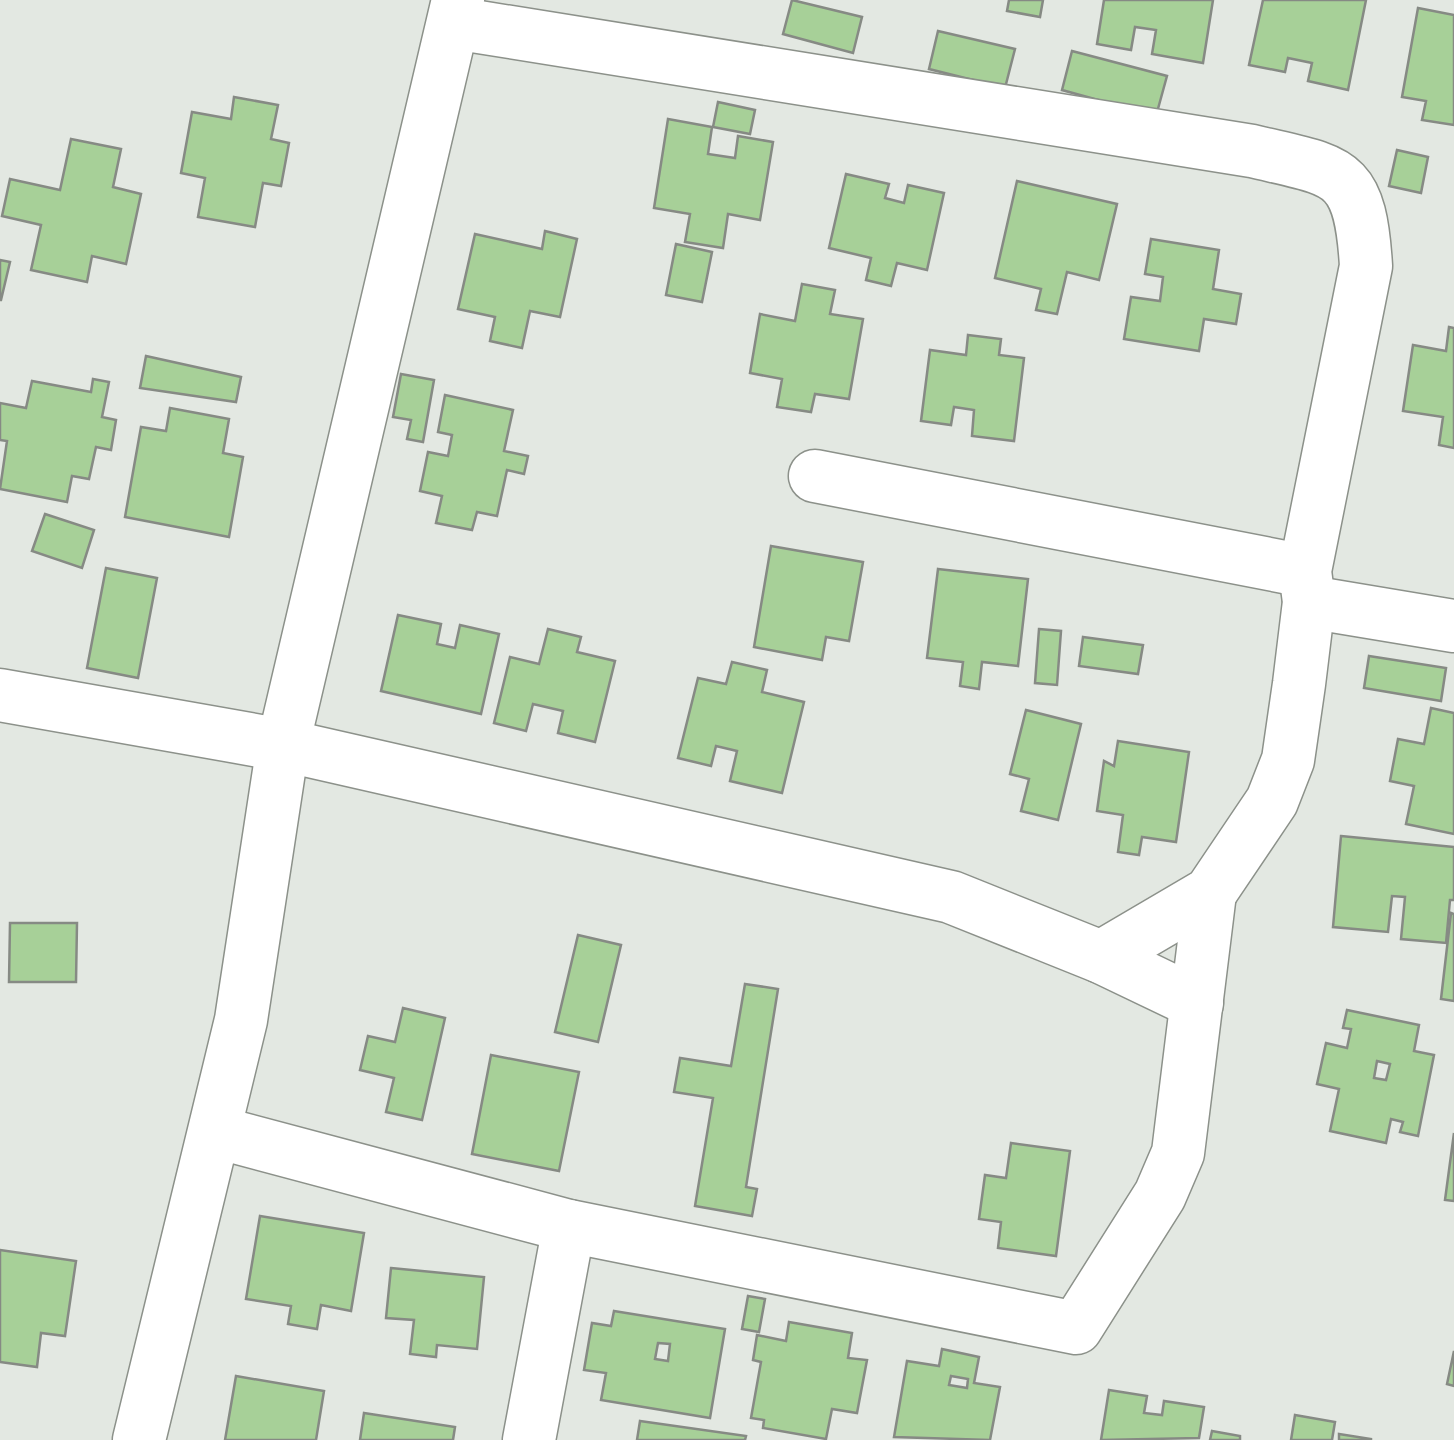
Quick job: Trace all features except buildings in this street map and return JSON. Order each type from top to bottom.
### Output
[{"type":"street","points":[[139,1440],[241,1020],[283,745],[456,12],[1252,151],[1332,170],[1355,193],[1364,222],[1366,266],[1307,587],[1288,760],[1272,801],[1210,893],[1101,957]]},
{"type":"street","points":[[815,476],[1307,587],[1454,626]]},
{"type":"street","points":[[0,696],[283,745],[951,897],[1101,957],[1197,1004]]},
{"type":"street","points":[[216,1132],[569,1226],[1076,1328],[1160,1195],[1178,1153],[1210,893]]},
{"type":"street","points":[[529,1440],[569,1226]]}]
